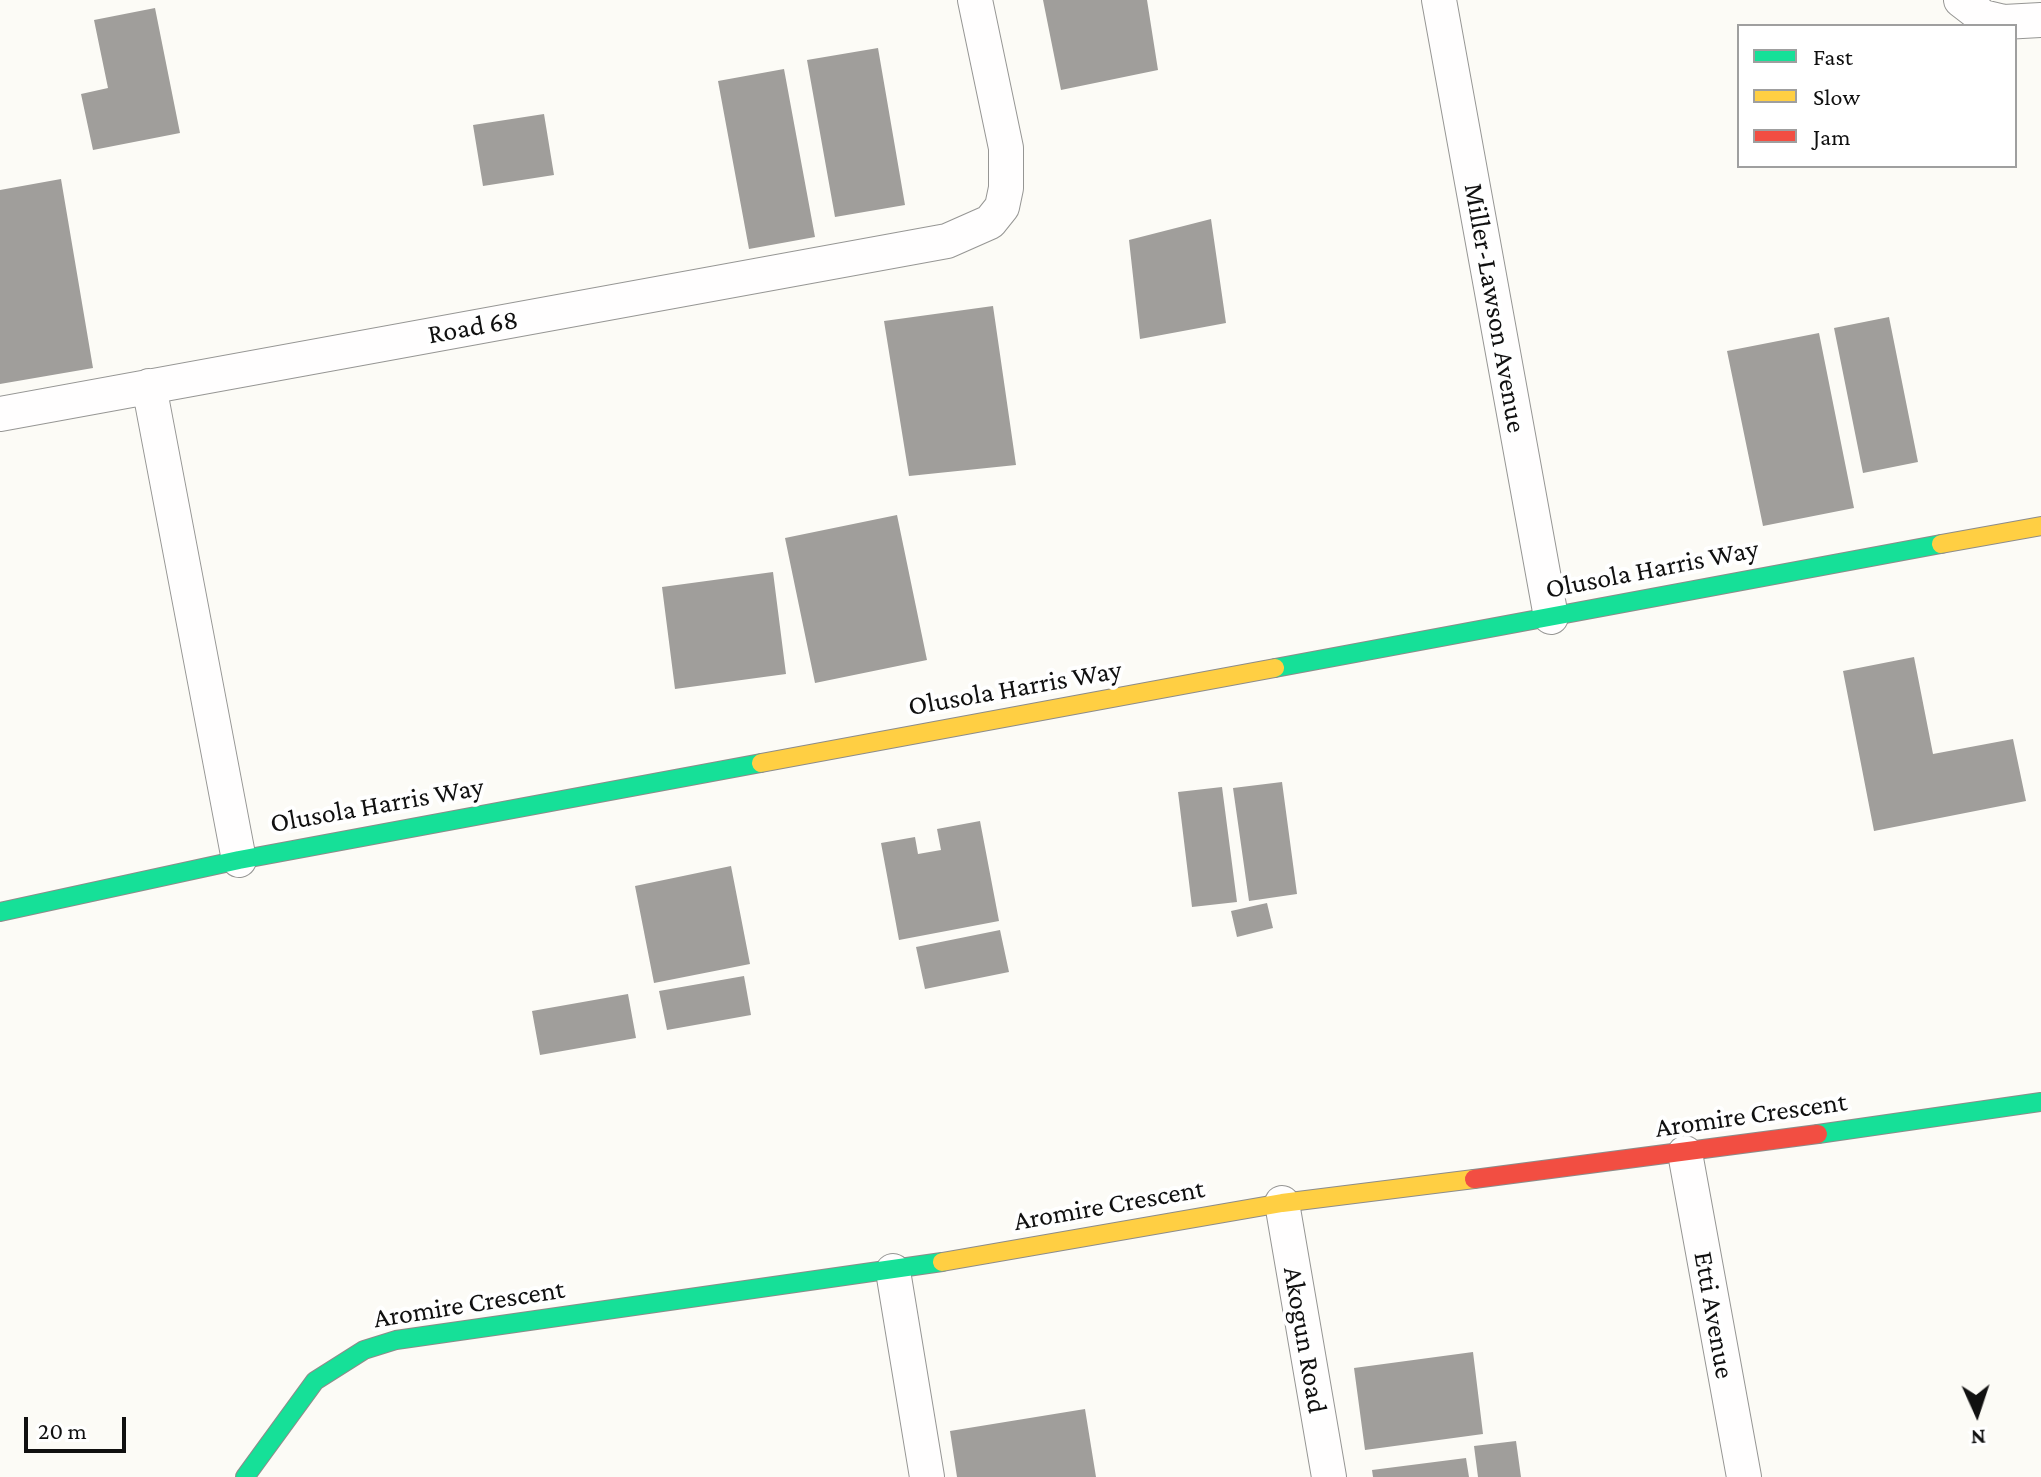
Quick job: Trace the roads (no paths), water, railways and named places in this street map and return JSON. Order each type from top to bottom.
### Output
[{"type":"street","name":"Road 68","points":[[0,414],[947,241],[990,222],[1002,207],[1006,188],[1006,148],[975,0]]},
{"type":"street","name":"Miller-Lawson Avenue","points":[[1439,0],[1551,617]]},
{"type":"street","points":[[1961,0],[1983,17],[2004,22],[2041,20]]},
{"type":"street","points":[[149,386],[239,860]]},
{"type":"street","name":"Olusola Harris Way","points":[[0,912],[239,860],[2041,526]]},
{"type":"street","name":"Aromire Crescent","points":[[245,1477],[315,1381],[364,1350],[396,1340],[893,1271],[1282,1203],[1685,1153],[2041,1102]]},
{"type":"street","name":"Etti Avenue","points":[[1685,1153],[1744,1477]]},
{"type":"street","name":"Akogun Road","points":[[1282,1203],[1329,1477]]},
{"type":"street","points":[[893,1271],[927,1477]]}]
